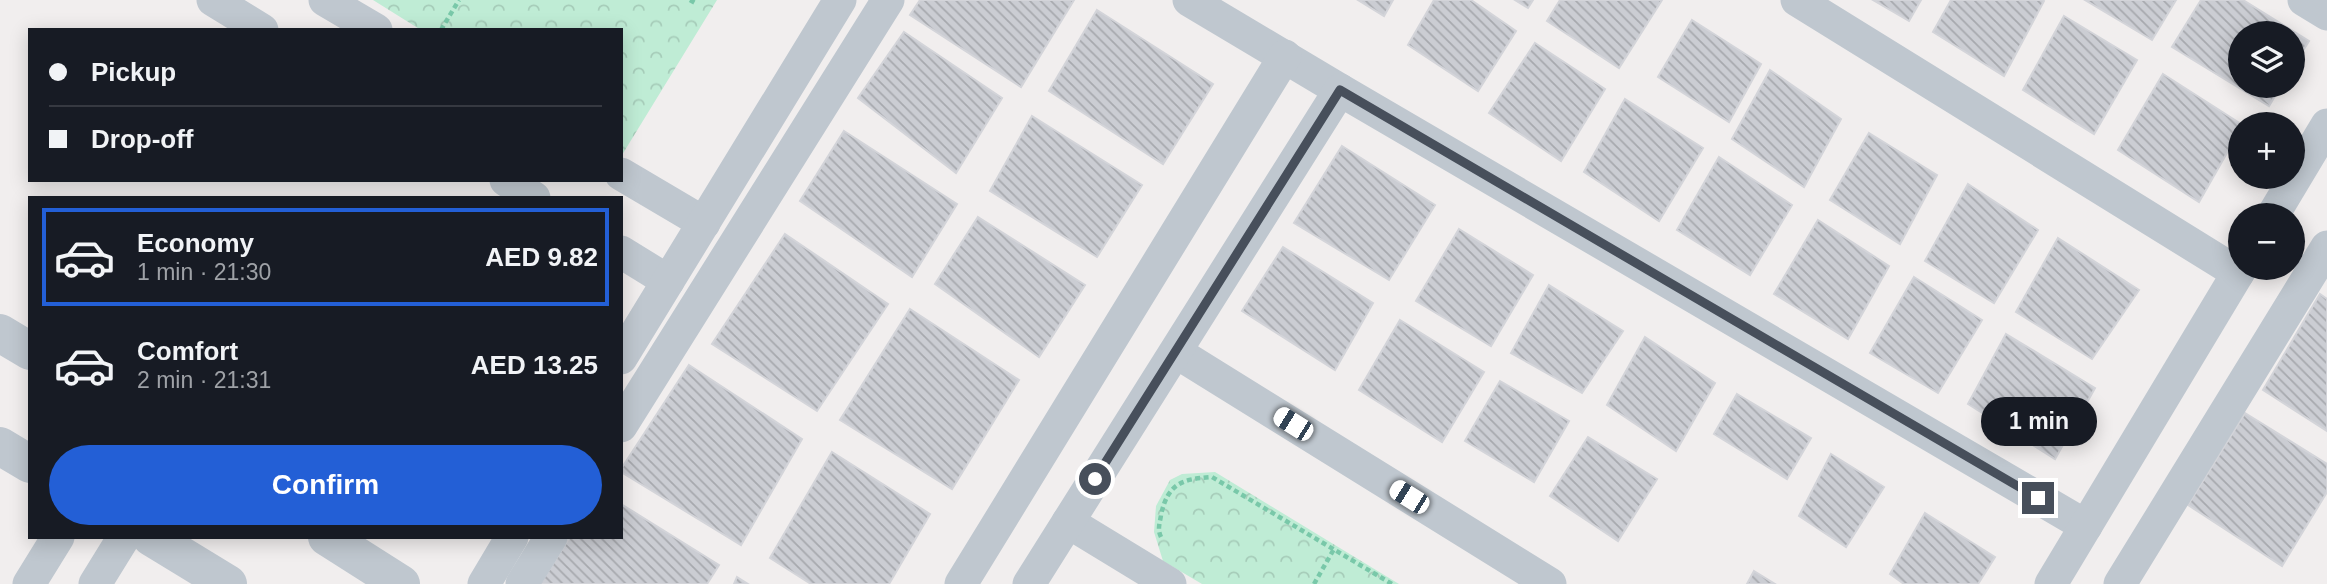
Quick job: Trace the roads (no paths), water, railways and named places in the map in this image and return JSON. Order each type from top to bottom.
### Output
[{"type":"street","points":[[213,0],[259,28]]},
{"type":"street","points":[[325,0],[373,28]]},
{"type":"street","points":[[623,355],[840,0]]},
{"type":"street","points":[[623,423],[888,0]]},
{"type":"street","points":[[1189,0],[2086,526]]},
{"type":"street","points":[[1797,0],[2228,263]]},
{"type":"street","points":[[2304,0],[2327,14]]},
{"type":"street","points":[[961,584],[1284,56]]},
{"type":"street","points":[[1029,584],[1340,90]]},
{"type":"street","points":[[2280,203],[2327,125]]},
{"type":"street","points":[[623,175],[704,223]]},
{"type":"street","points":[[509,182],[531,196]]},
{"type":"street","points":[[2119,584],[2327,247]]},
{"type":"street","points":[[623,252],[668,281]]},
{"type":"street","points":[[2052,584],[2234,280]]},
{"type":"street","points":[[0,333],[28,350]]},
{"type":"street","points":[[1176,352],[1550,584]]},
{"type":"street","points":[[0,446],[28,463]]},
{"type":"street","points":[[1068,522],[1170,584]]},
{"type":"street","points":[[29,584],[57,539]]},
{"type":"street","points":[[95,584],[123,539]]},
{"type":"street","points":[[154,539],[228,584]]},
{"type":"street","points":[[330,539],[401,584]]},
{"type":"street","points":[[484,584],[511,539]]},
{"type":"street","points":[[522,584],[550,539]]}]
